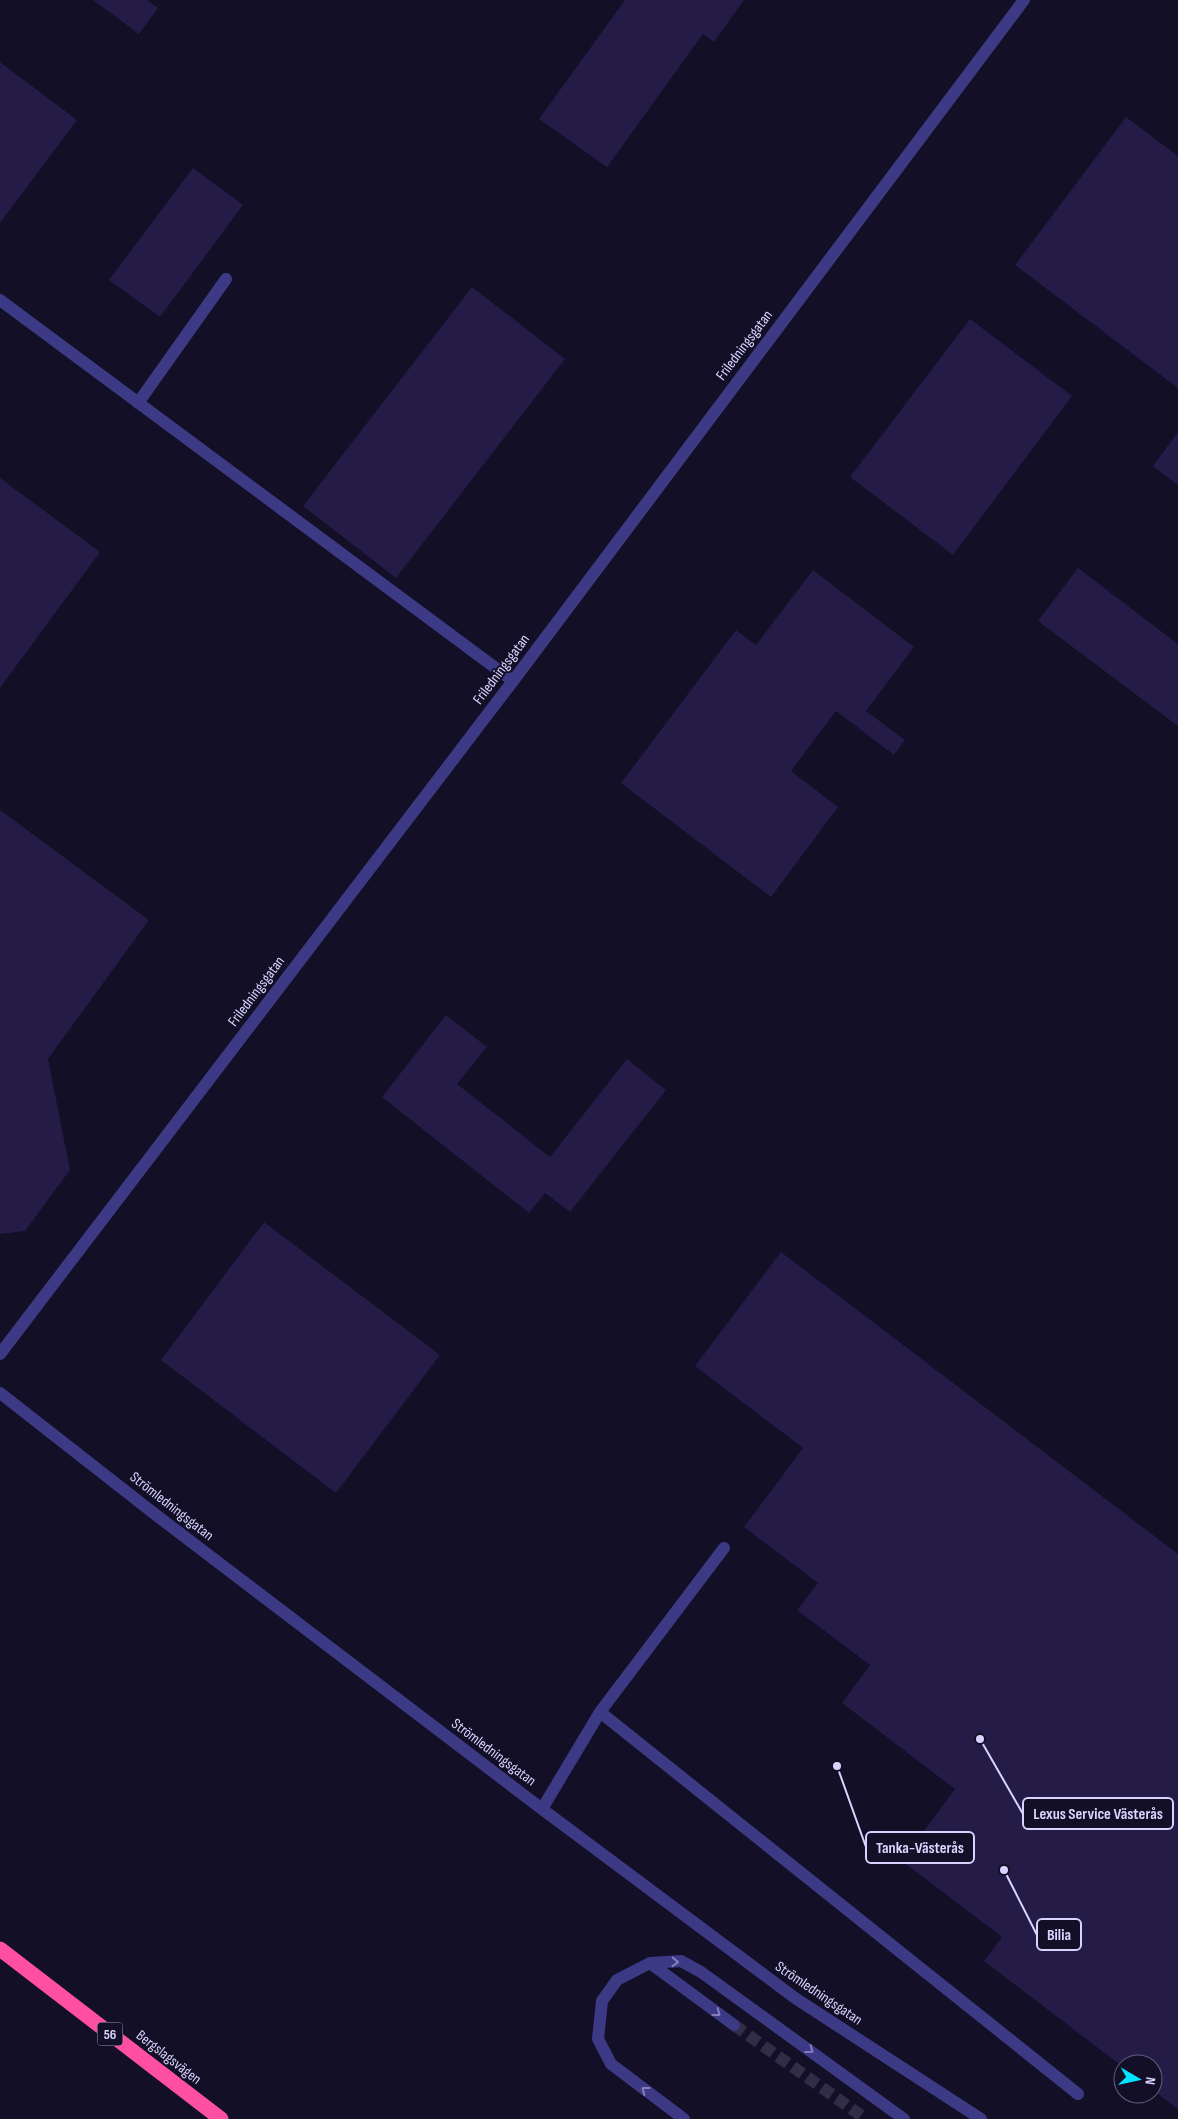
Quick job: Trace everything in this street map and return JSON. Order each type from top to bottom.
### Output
[{"type":"highway","name":"Bergslagsvägen","points":[[0,1949],[221,2119]]},
{"type":"street","name":"Friledningsgatan","points":[[0,1354],[513,681],[1024,0]]},
{"type":"street","points":[[138,403],[226,279]]},
{"type":"street","points":[[0,300],[513,681]]},
{"type":"street","name":"Strömledningsgatan","points":[[0,1393],[156,1515],[542,1809],[795,1998],[981,2119]]},
{"type":"street","points":[[542,1809],[600,1712],[724,1548]]},
{"type":"street","points":[[600,1712],[1078,2094]]},
{"type":"street","points":[[684,2119],[611,2064],[598,2039],[602,2001],[616,1980],[650,1963],[680,1961],[701,1972],[904,2119]]},
{"type":"street","points":[[650,1963],[734,2025]]},
{"type":"building","points":[[93,0],[147,0],[158,8],[139,34]]},
{"type":"building","points":[[625,0],[744,0],[714,42],[703,34],[607,167],[539,119]]},
{"type":"building","points":[[0,62],[77,120],[0,223]]},
{"type":"building","points":[[1126,117],[1178,156],[1178,388],[1015,265]]},
{"type":"building","points":[[193,168],[243,205],[160,317],[109,280]]},
{"type":"building","points":[[472,287],[565,359],[396,578],[303,506]]},
{"type":"building","points":[[970,319],[1072,396],[953,555],[850,477]]},
{"type":"building","points":[[1178,432],[1178,485],[1153,466]]},
{"type":"building","points":[[0,478],[100,552],[0,688]]},
{"type":"building","points":[[1078,568],[1178,644],[1178,726],[1038,621]]},
{"type":"building","points":[[813,570],[914,647],[866,711],[905,740],[894,755],[836,711],[791,771],[838,807],[771,897],[621,783],[736,630],[756,645]]},
{"type":"building","points":[[0,810],[149,920],[48,1059],[70,1170],[25,1231],[0,1234]]},
{"type":"building","points":[[446,1015],[487,1047],[457,1084],[550,1157],[627,1059],[666,1090],[570,1212],[545,1193],[529,1213],[382,1097]]},
{"type":"building","points":[[264,1222],[440,1355],[336,1493],[161,1360]]},
{"type":"building","points":[[781,1252],[1178,1554],[1178,2109],[1163,2098],[1163,2054],[1113,2054],[1113,2059],[984,1961],[1002,1937],[902,1861],[955,1789],[842,1703],[870,1665],[797,1610],[818,1583],[744,1527],[803,1448],[695,1366]]},
{"type":"tunnel","points":[[734,2025],[866,2119]]},
{"type":"place","name":"Lexus Service Västerås","points":[[980,1739]]},
{"type":"place","name":"Tanka-Västerås","points":[[837,1766]]},
{"type":"place","name":"Bilia","points":[[1004,1870]]}]
